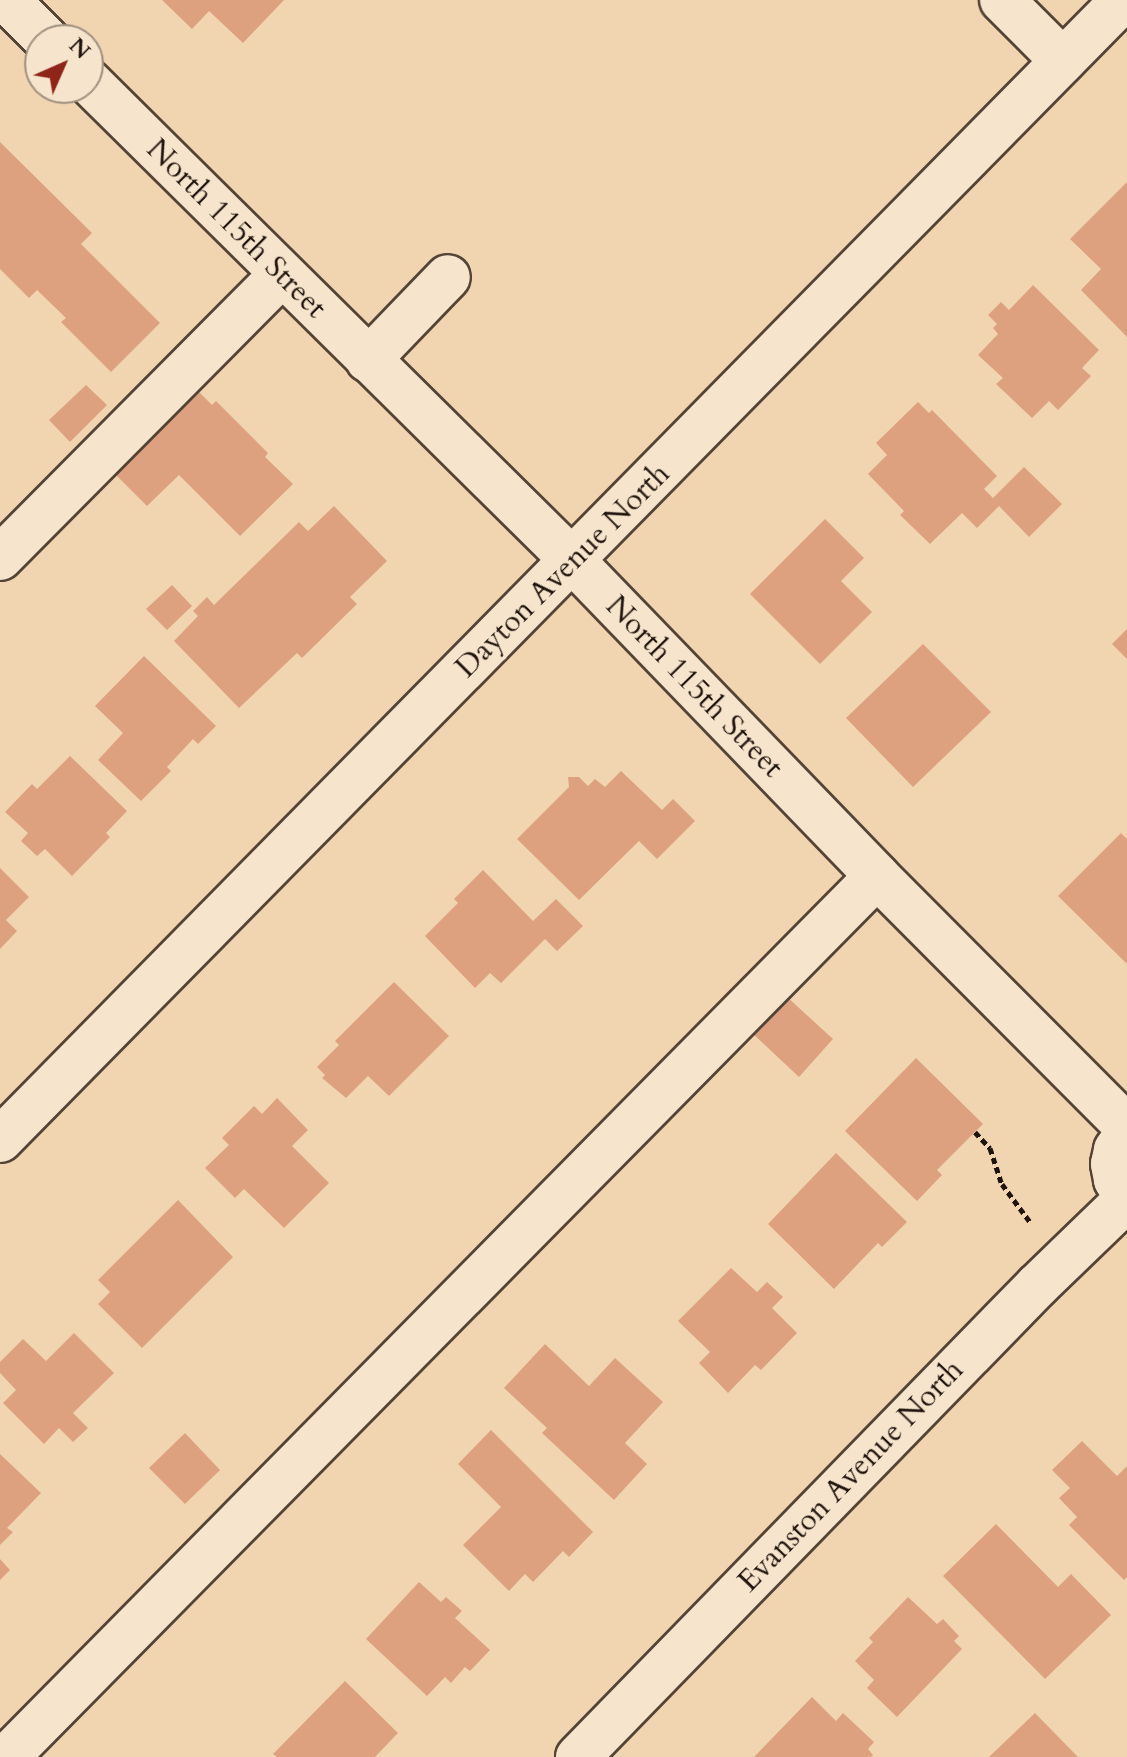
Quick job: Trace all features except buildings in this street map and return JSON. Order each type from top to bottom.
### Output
[{"type":"street","points":[[7,0],[31,24]]},
{"type":"street","points":[[1002,0],[1063,61]]},
{"type":"street","name":"Dayton Avenue North","points":[[0,1140],[1123,0]]},
{"type":"street","name":"North 115th Street","points":[[104,97],[573,561],[877,876],[1127,1127]]},
{"type":"street","points":[[0,558],[282,274]]},
{"type":"street","points":[[368,360],[448,277]]},
{"type":"street","points":[[7,1757],[877,876]]},
{"type":"street","points":[[1127,1134],[1116,1150],[1113,1164],[1116,1180],[1127,1198]]},
{"type":"street","name":"Evanston Avenue North","points":[[578,1757],[1127,1198]]},
{"type":"path","points":[[975,1132],[990,1148],[1002,1184],[1019,1210],[1065,1258]]}]
